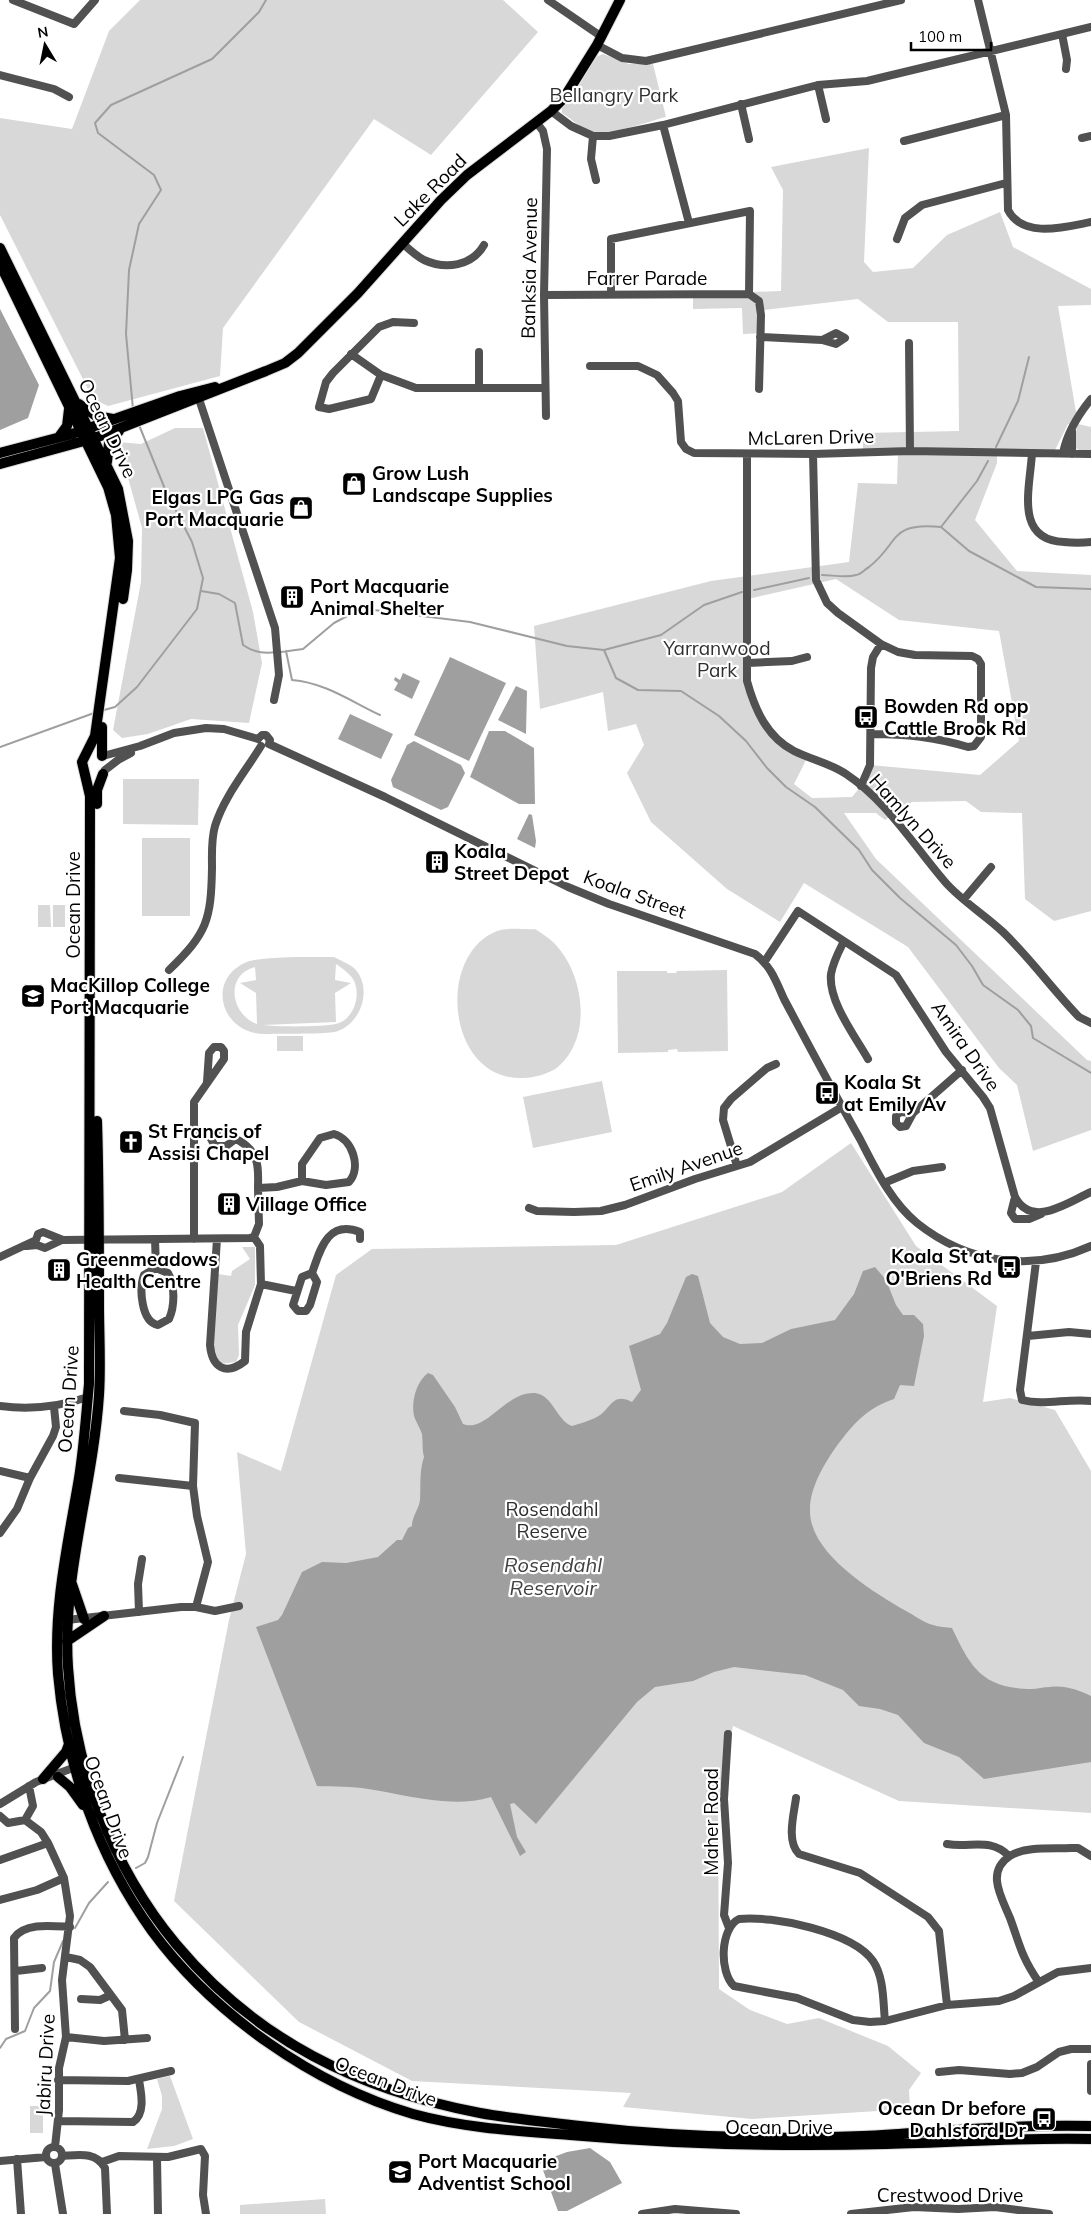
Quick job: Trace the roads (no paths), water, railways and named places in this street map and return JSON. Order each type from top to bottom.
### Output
[{"type":"main road","name":"Lake Road","points":[[0,464],[90,440],[140,415],[240,381],[285,362],[298,352],[358,293],[402,243],[467,175],[551,111],[564,98],[600,41],[620,0]]},
{"type":"main road","name":"Ocean Drive","points":[[0,248],[85,430],[103,464],[113,503],[120,558],[100,720],[95,736],[84,757]]},
{"type":"main road","name":"Ocean Drive","points":[[0,264],[73,404]]},
{"type":"main road","points":[[59,438],[67,426],[73,404],[92,414],[123,422],[109,443],[103,464],[66,447]]},
{"type":"main road","name":"Lake Road","points":[[0,452],[123,422]]},
{"type":"main road","name":"Ocean Drive","points":[[100,720],[102,756]]},
{"type":"main road","points":[[93,752],[102,756],[106,763],[104,772],[94,777],[85,774],[81,766],[84,757],[93,752]]},
{"type":"main road","name":"Ocean Drive","points":[[104,772],[97,794],[97,1083],[94,1240],[83,1399],[80,1476],[62,1569],[62,1621],[58,1673],[69,1744],[106,1828],[143,1901],[164,1930],[214,1986],[246,2014],[302,2049],[354,2076],[408,2096],[480,2113],[642,2134],[801,2137],[1091,2126]]},
{"type":"main road","name":"Ocean Drive","points":[[85,774],[90,793],[94,1240],[99,1395],[89,1474],[62,1621],[67,1641],[70,1698],[80,1768],[89,1811],[103,1850],[129,1896],[163,1945],[196,1982],[250,2029],[294,2059],[333,2082],[402,2110],[464,2125],[693,2144],[785,2146],[1013,2139],[1091,2139]]},
{"type":"main road","points":[[71,1578],[84,1618]]},
{"type":"main road","points":[[67,1641],[104,1616]]},
{"type":"main road","points":[[43,1779],[66,1752],[69,1744]]},
{"type":"main road","points":[[58,1777],[70,1787],[89,1811]]},
{"type":"main road","points":[[402,2110],[408,2096]]},
{"type":"street","points":[[13,0],[74,24],[95,0]]},
{"type":"street","points":[[548,0],[622,58],[646,61],[901,0]]},
{"type":"street","points":[[978,0],[1006,115],[1006,183],[1008,210],[1012,219],[1030,227],[1049,229],[1091,222]]},
{"type":"street","points":[[551,111],[571,126],[593,136],[608,136],[663,125],[818,85],[867,81],[1091,27]]},
{"type":"street","points":[[1062,34],[1067,60],[1066,68]]},
{"type":"street","points":[[0,75],[54,89],[70,97]]},
{"type":"street","points":[[818,85],[826,119]]},
{"type":"street","points":[[741,104],[749,139]]},
{"type":"street","points":[[904,141],[1006,115]]},
{"type":"street","name":"Banksia Avenue","points":[[536,122],[542,131],[547,149],[544,295],[544,388],[546,416]]},
{"type":"street","points":[[663,125],[689,223]]},
{"type":"street","points":[[593,136],[591,159],[596,180]]},
{"type":"street","points":[[1082,138],[1091,136]]},
{"type":"street","points":[[897,239],[906,218],[922,205],[1006,183]]},
{"type":"street","points":[[610,293],[611,239],[750,211],[750,294],[759,301],[759,389]]},
{"type":"street","points":[[402,243],[422,260],[438,264],[455,264],[471,261],[478,255],[484,245]]},
{"type":"street","name":"Farrer Parade","points":[[544,295],[610,293],[750,294]]},
{"type":"street","points":[[381,375],[371,399],[329,409],[319,407],[326,382],[351,354],[384,324],[394,322],[414,323]]},
{"type":"street","points":[[760,337],[822,340]]},
{"type":"street","points":[[909,343],[910,451]]},
{"type":"street","points":[[479,352],[479,388]]},
{"type":"street","points":[[351,354],[381,375],[416,388],[544,388]]},
{"type":"street","name":"McLaren Drive","points":[[590,366],[638,366],[648,369],[663,381],[678,402],[681,442],[686,449],[694,453],[813,454],[910,451],[1091,454]]},
{"type":"street","points":[[198,395],[275,628],[279,675],[274,700]]},
{"type":"street","points":[[1068,454],[1066,439],[1078,414],[1091,399]]},
{"type":"street","points":[[1032,453],[1028,514],[1032,528],[1042,538],[1050,542],[1091,542]]},
{"type":"street","name":"Hamlyn Drive","points":[[747,454],[747,681],[752,702],[773,736],[794,751],[829,763],[861,786],[899,825],[947,885],[1003,932],[1078,1017],[1091,1023]]},
{"type":"street","points":[[813,454],[816,580],[827,603],[881,644],[898,652],[915,655],[972,656],[978,659],[981,664],[981,737],[974,746],[968,747],[932,736],[871,734]]},
{"type":"street","points":[[861,786],[870,765],[873,657],[881,644]]},
{"type":"street","points":[[748,663],[792,661],[806,657]]},
{"type":"street","name":"Koala Street","points":[[102,756],[140,746],[174,733],[206,728],[224,729],[263,743],[385,797],[568,887],[609,904],[750,951],[765,961]]},
{"type":"street","points":[[169,970],[195,943],[208,921],[211,907],[212,845],[215,827],[229,797],[263,743]]},
{"type":"street","name":"Koala Street","points":[[104,772],[140,746]]},
{"type":"street","points":[[964,898],[991,867]]},
{"type":"street","name":"Amira Drive","points":[[765,961],[798,911],[880,962],[896,975],[946,1052],[990,1108],[1015,1197],[1025,1210]]},
{"type":"street","points":[[844,941],[832,967],[831,987],[836,1002],[868,1059]]},
{"type":"street","points":[[765,961],[772,970],[784,999],[884,1183],[916,1222],[945,1242],[970,1254],[989,1258],[1036,1262],[1070,1255],[1091,1246]]},
{"type":"street","points":[[737,1166],[723,1120],[724,1108],[731,1099],[767,1068],[776,1064]]},
{"type":"street","points":[[913,1113],[962,1070]]},
{"type":"street","points":[[194,1239],[194,1104],[207,1082]]},
{"type":"street","name":"Emily Avenue","points":[[529,1208],[544,1212],[612,1209],[759,1157],[810,1124],[842,1107]]},
{"type":"street","points":[[258,1188],[277,1187],[302,1181],[326,1185],[349,1182],[354,1168],[352,1151],[347,1141],[334,1134],[320,1138],[302,1164],[302,1181]]},
{"type":"street","points":[[232,1137],[249,1149],[256,1160],[259,1224],[254,1237]]},
{"type":"street","points":[[884,1183],[913,1171],[942,1167]]},
{"type":"street","points":[[1015,1197],[1012,1215],[1015,1219],[1023,1220],[1091,1192]]},
{"type":"street","points":[[1023,1220],[1025,1210],[1041,1213]]},
{"type":"street","points":[[312,1273],[302,1277],[296,1291],[293,1304],[295,1308],[302,1312],[306,1311],[310,1305],[317,1282],[312,1273],[323,1240],[330,1234],[345,1230],[360,1232],[360,1239]]},
{"type":"street","points":[[0,1257],[37,1242],[41,1232],[47,1232],[51,1240]]},
{"type":"street","points":[[217,1239],[210,1345],[213,1360],[222,1368],[233,1368],[245,1361],[246,1332],[260,1284],[260,1246],[254,1237]]},
{"type":"street","points":[[37,1242],[43,1248],[51,1240],[254,1237]]},
{"type":"street","points":[[155,1239],[156,1268]]},
{"type":"street","points":[[1036,1262],[1020,1390],[1022,1400],[1033,1403],[1073,1399],[1091,1401]]},
{"type":"street","points":[[156,1268],[168,1273],[172,1282],[173,1295],[169,1319],[158,1325],[150,1321],[145,1313],[142,1285],[144,1275],[156,1268]]},
{"type":"street","points":[[260,1284],[296,1291]]},
{"type":"street","points":[[1028,1336],[1069,1332],[1091,1334]]},
{"type":"street","points":[[0,1406],[54,1407],[83,1399]]},
{"type":"street","points":[[0,1533],[13,1516],[30,1478],[53,1436],[56,1427],[54,1407]]},
{"type":"street","points":[[124,1412],[160,1415],[195,1423],[193,1486],[196,1516],[208,1562],[196,1608]]},
{"type":"street","points":[[0,1472],[30,1478]]},
{"type":"street","points":[[120,1478],[193,1486]]},
{"type":"street","points":[[139,1612],[138,1584],[142,1559]]},
{"type":"street","points":[[62,1621],[139,1612],[196,1608],[215,1611],[239,1606]]},
{"type":"street","name":"Maher Road","points":[[728,1734],[724,1799],[728,1863],[724,1918],[728,1928],[725,1941],[727,1976],[734,1986],[797,1998],[853,2020],[885,2020]]},
{"type":"street","points":[[31,1785],[80,1768]]},
{"type":"street","points":[[0,1804],[43,1779],[80,1768]]},
{"type":"street","points":[[0,1816],[8,1824],[25,1820],[33,1806],[31,1785]]},
{"type":"street","points":[[796,1798],[792,1840],[799,1854],[860,1873],[934,1923],[940,1936],[942,1971],[947,2005]]},
{"type":"street","name":"Jabiru Drive","points":[[25,1820],[41,1832],[48,1843],[64,1878],[69,1900],[70,1927],[62,1980],[66,2037],[58,2080],[58,2121],[55,2148]]},
{"type":"street","points":[[0,1860],[48,1843]]},
{"type":"street","points":[[947,1844],[990,1844],[1001,1848],[1009,1856]]},
{"type":"street","points":[[1038,1981],[1023,1958],[998,1891],[996,1880],[999,1870],[1009,1856],[1022,1851],[1071,1848],[1084,1851],[1091,1856]]},
{"type":"street","points":[[0,1900],[45,1887],[64,1878]]},
{"type":"street","points":[[725,1910],[735,1921]]},
{"type":"street","points":[[728,1928],[735,1921],[744,1918],[805,1926],[838,1938],[863,1951],[873,1960],[880,1976],[885,2020],[947,2005],[1007,1999],[1058,1972],[1091,1968]]},
{"type":"street","points":[[15,2028],[16,1971],[13,1941],[16,1935],[34,1927],[70,1927]]},
{"type":"street","points":[[66,1957],[80,1960],[90,1966],[111,1995],[124,2014],[125,2040]]},
{"type":"street","points":[[16,1971],[42,1968]]},
{"type":"street","points":[[81,2000],[100,2000],[111,1995]]},
{"type":"street","points":[[66,2037],[125,2040],[147,2038]]},
{"type":"street","points":[[939,2072],[959,2070],[1016,2074],[1032,2070],[1059,2052],[1071,2048],[1091,2049]]},
{"type":"street","points":[[1091,2064],[1091,2091]]},
{"type":"street","points":[[58,2080],[102,2082],[138,2080],[171,2071]]},
{"type":"street","points":[[58,2121],[133,2122],[139,2117],[141,2112],[138,2080]]},
{"type":"street","points":[[55,2148],[60,2150],[62,2156],[60,2161],[55,2164],[49,2162],[46,2156],[48,2150],[55,2148]]},
{"type":"street","points":[[102,2162],[119,2156],[156,2158],[185,2154],[196,2149],[204,2152],[203,2195],[206,2214]]},
{"type":"street","points":[[62,2156],[87,2155],[102,2162],[105,2168],[107,2214]]},
{"type":"street","points":[[0,2161],[46,2156]]},
{"type":"street","points":[[156,2158],[158,2214]]},
{"type":"street","points":[[17,2159],[21,2214]]},
{"type":"street","points":[[55,2164],[63,2214]]},
{"type":"street","name":"Crestwood Drive","points":[[851,2214],[914,2207],[958,2209],[994,2207],[1025,2209],[1049,2214]]},
{"type":"street","points":[[642,2214],[659,2213],[675,2209],[731,2214]]},
{"type":"water","points":[[0,309],[39,385],[28,418],[0,430]]},
{"type":"water","points":[[450,657],[506,683],[469,761],[414,735]]},
{"type":"water","points":[[403,673],[420,681],[412,699],[394,690],[398,683],[394,680],[395,677],[400,680]]},
{"type":"water","points":[[516,686],[527,691],[526,734],[498,720]]},
{"type":"water","points":[[350,714],[393,734],[381,759],[338,739]]},
{"type":"water","points":[[489,731],[505,731],[534,748],[535,804],[519,804],[470,777]]},
{"type":"water","points":[[414,741],[461,765],[465,773],[448,807],[441,810],[393,787],[391,780],[407,745]]},
{"type":"water","points":[[529,814],[532,815],[536,841],[535,848],[517,839]]},
{"type":"water","name":"Rosendahl Reservoir","points":[[875,1267],[886,1280],[896,1305],[903,1315],[914,1315],[923,1324],[924,1336],[914,1386],[900,1385],[894,1399],[868,1412],[848,1431],[836,1447],[822,1469],[812,1493],[810,1509],[812,1525],[820,1541],[831,1556],[861,1582],[926,1623],[952,1628],[972,1665],[989,1680],[1014,1688],[1066,1687],[1091,1696],[1091,1762],[984,1779],[959,1757],[924,1743],[898,1715],[880,1709],[859,1706],[843,1690],[805,1675],[734,1667],[714,1672],[693,1681],[655,1687],[637,1702],[536,1824],[514,1803],[510,1804],[517,1837],[526,1852],[520,1856],[491,1797],[461,1802],[445,1801],[362,1788],[317,1786],[256,1627],[278,1620],[302,1572],[322,1562],[346,1563],[378,1557],[397,1540],[402,1540],[408,1528],[412,1526],[420,1500],[421,1473],[424,1457],[422,1434],[414,1416],[413,1405],[415,1393],[420,1382],[428,1373],[433,1375],[455,1407],[463,1424],[472,1425],[480,1423],[515,1398],[535,1393],[546,1398],[562,1419],[572,1426],[600,1415],[615,1400],[625,1399],[632,1402],[641,1390],[629,1346],[660,1334],[667,1323],[686,1277],[692,1274],[698,1276],[710,1323],[723,1337],[740,1344],[762,1343],[791,1329],[835,1320],[854,1294],[863,1271]]},
{"type":"water","points":[[590,2148],[610,2162],[622,2183],[567,2211],[558,2211],[540,2162],[567,2152]]},
{"type":"waterway","points":[[133,409],[126,334],[129,270],[139,224],[161,190],[154,175],[98,133],[95,123],[111,105],[212,59],[259,12],[266,0]]},
{"type":"waterway","points":[[996,447],[1018,401],[1029,357]]},
{"type":"waterway","points":[[104,710],[115,707],[137,687],[197,609],[203,578],[192,542],[165,489],[139,425]]},
{"type":"waterway","points":[[822,575],[858,575],[879,558],[903,531],[924,526],[941,527],[977,481],[988,461]]},
{"type":"waterway","points":[[941,527],[969,551],[1036,587],[1091,589]]},
{"type":"waterway","points":[[754,590],[809,578]]},
{"type":"waterway","points":[[201,591],[219,594],[235,603],[243,645],[259,652],[276,652]]},
{"type":"waterway","points":[[281,652],[303,649],[334,623],[351,614],[374,610],[470,622],[567,646],[604,650],[661,635],[704,605],[742,592]]},
{"type":"waterway","points":[[604,650],[616,678],[638,690],[681,691],[719,716],[746,741],[767,768],[786,787],[815,807],[859,850],[872,870],[900,898],[956,945],[972,966],[983,985],[1018,1010],[1031,1026],[1033,1038],[1091,1073]]},
{"type":"waterway","points":[[286,651],[292,680],[316,685],[338,693],[380,715]]},
{"type":"waterway","points":[[0,747],[94,713]]},
{"type":"waterway","points":[[136,1868],[145,1863],[148,1857],[157,1823],[183,1757]]},
{"type":"waterway","points":[[75,1928],[89,1903],[108,1882]]},
{"type":"waterway","points":[[0,2048],[6,2039],[25,2031],[34,2008],[50,1991],[54,1962],[63,1941]]},
{"type":"place","name":"Grow Lush Landscape Supplies","points":[[354,484]]},
{"type":"place","name":"Elgas LPG Gas Port Macquarie","points":[[301,508]]},
{"type":"place","name":"Port Macquarie Animal Shelter","points":[[292,597]]},
{"type":"place","name":"Bowden Rd opp Cattle Brook Rd","points":[[866,717]]},
{"type":"place","name":"Koala Street Depot","points":[[437,862]]},
{"type":"place","name":"MacKillop College Port Macquarie","points":[[33,996]]},
{"type":"place","name":"Koala St at Emily Av","points":[[827,1093]]},
{"type":"place","name":"St Francis of Assisi Chapel","points":[[131,1142]]},
{"type":"place","name":"Village Office","points":[[229,1204]]},
{"type":"place","name":"Koala St at O'Briens Rd","points":[[1009,1267]]},
{"type":"place","name":"Greenmeadows Health Centre","points":[[59,1270]]},
{"type":"place","name":"Ocean Dr before Dahlsford Dr","points":[[1044,2119]]},
{"type":"place","name":"Port Macquarie Adventist School","points":[[400,2172]]},
{"type":"park label","name":"Bellangry Park","points":[[614,95]]},
{"type":"park label","name":"Yarranwood Park","points":[[717,659]]},
{"type":"park label","name":"Rosendahl Reserve","points":[[552,1520]]}]
